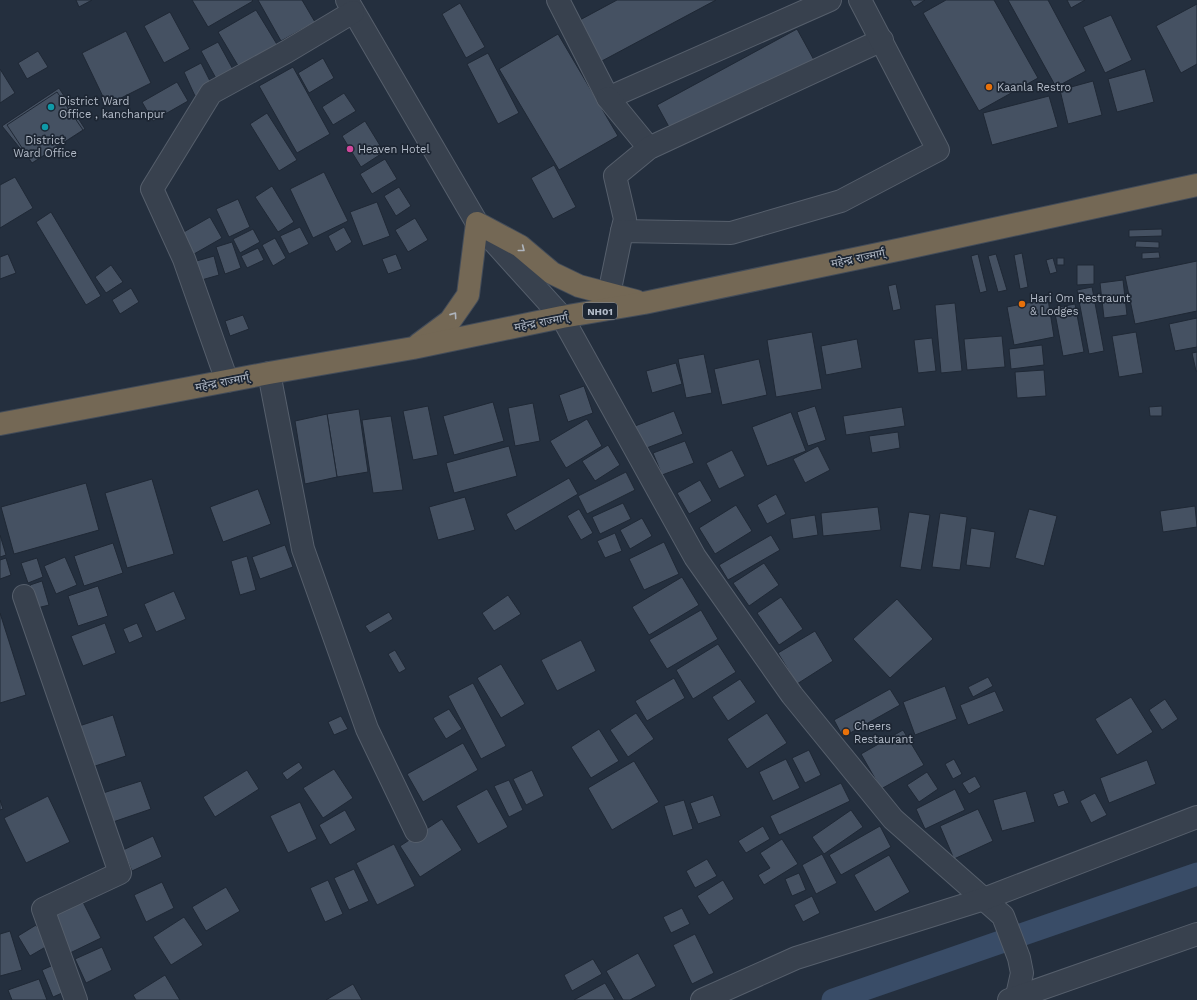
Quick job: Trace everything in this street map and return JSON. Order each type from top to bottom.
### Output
[{"type":"highway","name":"महेन्द्र राज्मार्ग्","points":[[0,424],[269,373],[413,348],[562,317],[644,303],[1197,185]]},
{"type":"highway","points":[[413,348],[450,321],[468,295],[477,222],[520,246],[552,274],[579,286],[644,303]]},
{"type":"street","points":[[558,0],[608,98],[649,148]]},
{"type":"street","points":[[608,98],[830,0]]},
{"type":"street","points":[[622,231],[731,233],[841,201],[938,150],[860,0]]},
{"type":"street","points":[[227,382],[184,259],[152,189],[211,93],[286,52],[350,6],[477,222],[562,317],[696,557],[792,695],[893,819],[1003,916],[1019,958],[1022,973],[1014,999]]},
{"type":"street","points":[[609,294],[625,219],[615,176],[649,148],[882,40]]},
{"type":"street","points":[[269,373],[303,549],[367,729],[416,831]]},
{"type":"street","points":[[24,596],[120,873],[42,909],[76,1000]]},
{"type":"street","points":[[702,1000],[796,958],[984,899],[1197,817]]},
{"type":"street","points":[[1014,999],[1197,934]]},
{"type":"building","points":[[76,0],[92,0],[79,7]]},
{"type":"building","points":[[192,0],[252,0],[253,1],[208,27]]},
{"type":"building","points":[[258,0],[302,0],[315,22],[281,41]]},
{"type":"building","points":[[617,0],[716,0],[600,62],[578,21]]},
{"type":"building","points":[[910,0],[925,0],[914,7]]},
{"type":"building","points":[[946,0],[994,0],[1038,78],[979,111],[923,13]]},
{"type":"building","points":[[1008,0],[1048,0],[1086,71],[1056,87]]},
{"type":"building","points":[[1067,0],[1085,0],[1071,8]]},
{"type":"building","points":[[460,3],[485,47],[466,58],[442,14]]},
{"type":"building","points":[[1197,4],[1197,64],[1181,73],[1156,26]]},
{"type":"building","points":[[256,10],[278,46],[240,69],[218,32]]},
{"type":"building","points":[[170,12],[190,49],[164,63],[144,26]]},
{"type":"building","points":[[1111,15],[1132,60],[1105,73],[1083,27]]},
{"type":"building","points":[[797,29],[814,60],[674,136],[657,105]]},
{"type":"building","points":[[126,31],[151,83],[107,105],[82,53]]},
{"type":"building","points":[[558,34],[618,136],[559,170],[499,69]]},
{"type":"building","points":[[218,42],[235,73],[218,82],[201,51]]},
{"type":"building","points":[[38,51],[48,67],[27,79],[18,63]]},
{"type":"building","points":[[488,53],[519,113],[498,124],[467,64]]},
{"type":"building","points":[[323,58],[334,78],[309,93],[298,73]]},
{"type":"building","points":[[201,63],[213,87],[195,96],[184,72]]},
{"type":"building","points":[[293,67],[330,134],[297,153],[259,86]]},
{"type":"building","points":[[0,69],[15,93],[0,103]]},
{"type":"building","points":[[1145,69],[1154,102],[1117,112],[1108,79]]},
{"type":"building","points":[[1093,81],[1102,115],[1068,124],[1060,90]]},
{"type":"building","points":[[177,82],[188,101],[153,121],[142,102]]},
{"type":"building","name":"District Ward Office","points":[[59,88],[85,129],[32,163],[2,126]]},
{"type":"building","name":"District Ward Office","points":[[57,92],[83,130],[32,163],[7,125]]},
{"type":"building","points":[[344,93],[356,111],[333,125],[322,107]]},
{"type":"building","points":[[1049,96],[1058,127],[992,145],[983,113]]},
{"type":"building","points":[[267,113],[297,160],[279,171],[250,124]]},
{"type":"building","points":[[365,121],[384,152],[361,167],[342,136]]},
{"type":"building","points":[[385,159],[397,179],[372,194],[360,174]]},
{"type":"building","points":[[554,165],[576,207],[553,219],[531,178]]},
{"type":"building","points":[[324,172],[348,221],[313,238],[290,189]]},
{"type":"building","points":[[15,177],[33,208],[0,228],[0,185]]},
{"type":"building","points":[[272,186],[294,222],[278,232],[255,197]]},
{"type":"building","points":[[399,187],[411,206],[396,216],[384,196]]},
{"type":"building","points":[[238,199],[250,227],[229,237],[216,209]]},
{"type":"building","points":[[377,202],[390,236],[363,246],[350,212]]},
{"type":"building","points":[[51,212],[101,296],[86,305],[36,222]]},
{"type":"building","points":[[210,217],[222,238],[194,254],[182,233]]},
{"type":"building","points":[[415,218],[428,240],[408,252],[395,230]]},
{"type":"building","points":[[300,227],[309,244],[289,254],[280,236]]},
{"type":"building","points":[[344,227],[352,242],[336,252],[328,236]]},
{"type":"building","points":[[253,229],[260,242],[240,253],[233,239]]},
{"type":"building","points":[[1162,229],[1162,236],[1129,237],[1129,230]]},
{"type":"building","points":[[275,238],[286,258],[273,266],[262,245]]},
{"type":"building","points":[[1136,241],[1159,242],[1159,248],[1135,247]]},
{"type":"building","points":[[232,242],[241,268],[225,274],[216,247]]},
{"type":"building","points":[[258,248],[264,260],[247,268],[241,256]]},
{"type":"building","points":[[1159,252],[1160,258],[1142,259],[1142,253]]},
{"type":"building","points":[[1022,253],[1028,287],[1020,289],[1014,255]]},
{"type":"building","points":[[8,254],[16,273],[0,279],[0,257]]},
{"type":"building","points":[[396,254],[402,269],[388,274],[382,259]]},
{"type":"building","points":[[978,254],[987,291],[980,293],[971,256]]},
{"type":"building","points":[[996,254],[1007,290],[998,292],[988,256]]},
{"type":"building","points":[[214,256],[219,275],[198,281],[193,262]]},
{"type":"building","points":[[1053,258],[1057,272],[1050,274],[1046,260]]},
{"type":"building","points":[[1057,258],[1064,258],[1064,265],[1057,265]]},
{"type":"building","points":[[1197,261],[1197,311],[1135,324],[1125,276]]},
{"type":"building","points":[[111,265],[123,282],[106,293],[95,277]]},
{"type":"building","points":[[1077,265],[1094,265],[1094,284],[1077,285]]},
{"type":"building","points":[[1123,280],[1127,315],[1104,318],[1100,283]]},
{"type":"building","points":[[896,284],[901,309],[893,311],[888,286]]},
{"type":"building","points":[[1092,287],[1104,351],[1089,354],[1077,290]]},
{"type":"building","points":[[131,288],[139,302],[120,314],[112,300]]},
{"type":"building","points":[[1048,299],[1054,337],[1014,345],[1007,307]]},
{"type":"building","points":[[955,303],[962,371],[941,373],[935,305]]},
{"type":"building","points":[[1075,304],[1084,352],[1063,356],[1054,308]]},
{"type":"building","points":[[243,315],[249,329],[230,336],[225,321]]},
{"type":"building","points":[[1197,318],[1197,347],[1175,351],[1169,324]]},
{"type":"building","points":[[812,332],[822,389],[776,397],[767,340]]},
{"type":"building","points":[[1136,332],[1143,373],[1119,377],[1112,336]]},
{"type":"building","points":[[1002,336],[1005,367],[967,370],[964,339]]},
{"type":"building","points":[[932,338],[936,371],[918,373],[914,340]]},
{"type":"building","points":[[857,339],[862,368],[826,375],[821,346]]},
{"type":"building","points":[[1042,345],[1044,365],[1011,369],[1009,349]]},
{"type":"building","points":[[1197,352],[1197,371],[1196,371],[1192,353]]},
{"type":"building","points":[[704,354],[712,393],[686,398],[678,359]]},
{"type":"building","points":[[759,359],[767,395],[722,405],[714,369]]},
{"type":"building","points":[[676,363],[682,384],[652,393],[646,371]]},
{"type":"building","points":[[1044,370],[1046,396],[1017,398],[1015,372]]},
{"type":"building","points":[[584,386],[593,413],[568,422],[559,395]]},
{"type":"building","points":[[493,402],[504,441],[454,455],[443,416]]},
{"type":"building","points":[[533,403],[540,441],[515,446],[508,408]]},
{"type":"building","points":[[428,406],[438,455],[413,460],[403,411]]},
{"type":"building","points":[[815,406],[826,440],[808,446],[797,412]]},
{"type":"building","points":[[1162,406],[1162,416],[1150,416],[1149,407]]},
{"type":"building","points":[[902,407],[905,426],[846,435],[843,416]]},
{"type":"building","points":[[359,409],[368,472],[337,477],[327,414]]},
{"type":"building","points":[[674,411],[683,434],[644,449],[635,426]]},
{"type":"building","points":[[791,412],[806,451],[767,466],[752,427]]},
{"type":"building","points":[[327,414],[337,477],[305,484],[295,421]]},
{"type":"building","points":[[391,416],[403,490],[373,493],[362,420]]},
{"type":"building","points":[[587,419],[602,446],[566,468],[550,441]]},
{"type":"building","points":[[898,432],[900,448],[872,453],[869,436]]},
{"type":"building","points":[[685,441],[694,463],[662,475],[653,453]]},
{"type":"building","points":[[608,445],[620,465],[595,481],[582,461]]},
{"type":"building","points":[[509,446],[517,476],[454,493],[446,463]]},
{"type":"building","points":[[818,446],[830,470],[805,483],[793,459]]},
{"type":"building","points":[[732,450],[745,476],[719,489],[706,463]]},
{"type":"building","points":[[626,472],[635,490],[587,514],[578,496]]},
{"type":"building","points":[[569,478],[578,494],[515,531],[506,514]]},
{"type":"building","points":[[152,479],[174,554],[127,568],[105,493]]},
{"type":"building","points":[[700,480],[712,501],[689,514],[677,493]]},
{"type":"building","points":[[86,483],[99,530],[14,554],[1,507]]},
{"type":"building","points":[[258,489],[271,524],[223,542],[210,507]]},
{"type":"building","points":[[776,494],[786,514],[767,524],[757,505]]},
{"type":"building","points":[[465,497],[475,530],[438,540],[429,507]]},
{"type":"building","points":[[623,503],[631,519],[600,534],[592,517]]},
{"type":"building","points":[[736,505],[752,531],[715,554],[699,528]]},
{"type":"building","points":[[1195,506],[1197,527],[1163,532],[1160,511]]},
{"type":"building","points":[[878,507],[881,530],[823,536],[821,513]]},
{"type":"building","points":[[579,509],[593,533],[581,540],[567,516]]},
{"type":"building","points":[[1029,509],[1057,516],[1044,566],[1015,558]]},
{"type":"building","points":[[909,512],[930,515],[921,570],[900,567]]},
{"type":"building","points":[[940,513],[967,517],[960,570],[932,567]]},
{"type":"building","points":[[815,515],[818,535],[793,539],[790,519]]},
{"type":"building","points":[[642,518],[652,536],[630,549],[620,530]]},
{"type":"building","points":[[971,528],[995,532],[990,568],[966,565]]},
{"type":"building","points":[[615,533],[622,551],[605,558],[597,541]]},
{"type":"building","points":[[0,535],[6,555],[0,557]]},
{"type":"building","points":[[771,535],[780,550],[728,580],[719,565]]},
{"type":"building","points":[[664,542],[679,574],[644,590],[629,559]]},
{"type":"building","points":[[113,543],[123,573],[84,586],[74,556]]},
{"type":"building","points":[[285,545],[293,567],[260,579],[252,557]]},
{"type":"building","points":[[247,556],[256,590],[240,595],[231,561]]},
{"type":"building","points":[[65,557],[77,585],[56,594],[44,566]]},
{"type":"building","points":[[6,558],[11,575],[0,579],[0,560]]},
{"type":"building","points":[[37,558],[43,577],[28,583],[21,563]]},
{"type":"building","points":[[764,563],[779,585],[749,606],[733,583]]},
{"type":"building","points":[[682,577],[699,605],[649,635],[632,607]]},
{"type":"building","points":[[42,581],[49,605],[37,608],[30,585]]},
{"type":"building","points":[[98,586],[108,616],[78,626],[68,596]]},
{"type":"building","points":[[174,591],[186,619],[156,632],[144,604]]},
{"type":"building","points":[[508,595],[521,614],[494,631],[482,613]]},
{"type":"building","points":[[781,597],[803,629],[779,645],[757,613]]},
{"type":"building","points":[[897,599],[933,639],[890,678],[853,639]]},
{"type":"building","points":[[701,610],[718,639],[667,669],[649,640]]},
{"type":"building","points":[[389,612],[393,619],[370,633],[365,626]]},
{"type":"building","points":[[0,613],[26,695],[0,703]]},
{"type":"building","points":[[105,623],[116,653],[83,666],[71,636]]},
{"type":"building","points":[[137,623],[143,637],[129,643],[123,629]]},
{"type":"building","points":[[815,631],[833,661],[797,684],[778,653]]},
{"type":"building","points":[[581,640],[596,671],[557,691],[541,660]]},
{"type":"building","points":[[718,644],[736,672],[693,699],[676,670]]},
{"type":"building","points":[[395,650],[406,669],[399,673],[388,654]]},
{"type":"building","points":[[501,664],[525,704],[501,718],[477,678]]},
{"type":"building","points":[[988,677],[993,686],[973,697],[968,687]]},
{"type":"building","points":[[674,678],[685,698],[647,721],[635,701]]},
{"type":"building","points":[[740,679],[756,702],[728,721],[712,697]]},
{"type":"building","points":[[473,683],[506,746],[481,759],[448,696]]},
{"type":"building","points":[[945,686],[957,719],[915,735],[903,702]]},
{"type":"building","points":[[890,689],[900,705],[843,737],[834,720]]},
{"type":"building","points":[[995,691],[1004,711],[968,725],[960,705]]},
{"type":"building","points":[[1131,697],[1153,732],[1117,755],[1095,719]]},
{"type":"building","points":[[1165,699],[1178,719],[1162,730],[1149,710]]},
{"type":"building","points":[[449,709],[462,729],[446,739],[433,718]]},
{"type":"building","points":[[636,713],[654,739],[628,757],[610,730]]},
{"type":"building","points":[[767,713],[787,743],[747,769],[727,739]]},
{"type":"building","points":[[113,715],[126,756],[92,767],[79,726]]},
{"type":"building","points":[[341,716],[348,729],[334,735],[328,722]]},
{"type":"building","points":[[599,729],[619,761],[591,778],[571,747]]},
{"type":"building","points":[[903,730],[924,765],[881,789],[861,754]]},
{"type":"building","points":[[463,743],[478,770],[423,802],[407,774]]},
{"type":"building","points":[[809,750],[821,775],[805,783],[792,758]]},
{"type":"building","points":[[786,759],[800,788],[773,801],[759,772]]},
{"type":"building","points":[[954,759],[962,774],[953,779],[945,764]]},
{"type":"building","points":[[1147,760],[1156,784],[1109,803],[1100,778]]},
{"type":"building","points":[[634,761],[659,802],[612,830],[588,788]]},
{"type":"building","points":[[299,762],[303,768],[287,780],[282,773]]},
{"type":"building","points":[[334,769],[353,798],[323,818],[303,788]]},
{"type":"building","points":[[247,770],[259,789],[215,817],[203,797]]},
{"type":"building","points":[[532,770],[544,796],[526,805],[513,779]]},
{"type":"building","points":[[927,772],[938,789],[919,802],[907,785]]},
{"type":"building","points":[[975,776],[981,787],[969,794],[962,783]]},
{"type":"building","points":[[509,780],[523,810],[509,817],[494,786]]},
{"type":"building","points":[[141,781],[151,809],[113,822],[103,793]]},
{"type":"building","points":[[841,783],[850,801],[779,835],[770,816]]},
{"type":"building","points":[[487,789],[508,827],[478,844],[456,806]]},
{"type":"building","points":[[955,789],[965,810],[925,829],[916,809]]},
{"type":"building","points":[[1064,790],[1069,803],[1058,807],[1053,794]]},
{"type":"building","points":[[1026,791],[1035,822],[1002,831],[993,800]]},
{"type":"building","points":[[1095,793],[1107,815],[1091,823],[1080,801]]},
{"type":"building","points":[[713,795],[721,816],[698,824],[690,803]]},
{"type":"building","points":[[48,796],[70,842],[26,863],[4,818]]},
{"type":"building","points":[[0,800],[3,809],[0,810]]},
{"type":"building","points":[[684,800],[693,829],[673,836],[664,806]]},
{"type":"building","points":[[300,802],[317,839],[288,853],[270,816]]},
{"type":"building","points":[[978,809],[993,841],[954,859],[940,826]]},
{"type":"building","points":[[345,810],[356,830],[330,845],[319,825]]},
{"type":"building","points":[[851,810],[863,827],[824,854],[812,837]]},
{"type":"building","points":[[442,819],[462,850],[420,877],[400,846]]},
{"type":"building","points":[[763,826],[770,839],[746,853],[738,841]]},
{"type":"building","points":[[880,826],[891,847],[841,875],[829,855]]},
{"type":"building","points":[[153,836],[162,857],[132,871],[123,850]]},
{"type":"building","points":[[782,839],[798,864],[764,885],[758,875],[770,868],[760,853]]},
{"type":"building","points":[[394,844],[415,886],[377,905],[356,863]]},
{"type":"building","points":[[822,854],[837,883],[816,894],[802,865]]},
{"type":"building","points":[[889,855],[910,892],[875,912],[854,875]]},
{"type":"building","points":[[707,859],[717,876],[695,888],[686,871]]},
{"type":"building","points":[[354,869],[369,901],[349,910],[334,878]]},
{"type":"building","points":[[799,873],[806,890],[792,896],[785,879]]},
{"type":"building","points":[[328,880],[343,914],[325,922],[310,888]]},
{"type":"building","points":[[723,880],[734,899],[709,915],[697,896]]},
{"type":"building","points":[[162,882],[174,908],[146,922],[134,895]]},
{"type":"building","points":[[226,887],[240,911],[206,931],[192,907]]},
{"type":"building","points":[[812,896],[820,913],[803,922],[794,905]]},
{"type":"building","points":[[82,900],[101,938],[70,953],[51,915]]},
{"type":"building","points":[[682,908],[690,924],[671,933],[663,917]]},
{"type":"building","points":[[184,917],[203,945],[171,965],[153,937]]},
{"type":"building","points":[[36,925],[49,945],[30,956],[18,936]]},
{"type":"building","points":[[10,931],[22,970],[0,976],[0,934]]},
{"type":"building","points":[[695,934],[714,973],[692,984],[673,945]]},
{"type":"building","points":[[102,947],[112,970],[86,983],[75,959]]},
{"type":"building","points":[[638,953],[656,986],[630,1000],[623,1000],[606,971]]},
{"type":"building","points":[[593,959],[602,974],[572,991],[564,975]]},
{"type":"building","points":[[58,963],[69,990],[53,997],[42,970]]},
{"type":"building","points":[[165,975],[180,1000],[136,1000],[133,995]]},
{"type":"building","points":[[39,979],[47,1000],[12,1000],[8,990]]},
{"type":"building","points":[[605,983],[615,1000],[574,1000]]},
{"type":"building","points":[[353,984],[362,1000],[326,1000]]},
{"type":"waterway","points":[[833,1000],[1197,874]]},
{"type":"place","name":"Kaanla Restro","points":[[989,87]]},
{"type":"place","name":"District Ward Office , kanchanpur","points":[[51,107]]},
{"type":"place","name":"District Ward Office","points":[[45,127]]},
{"type":"place","name":"Heaven Hotel","points":[[350,149]]},
{"type":"place","name":"Hari Om Restraunt & Lodges","points":[[1022,304]]},
{"type":"place","name":"Cheers Restaurant","points":[[846,732]]}]
